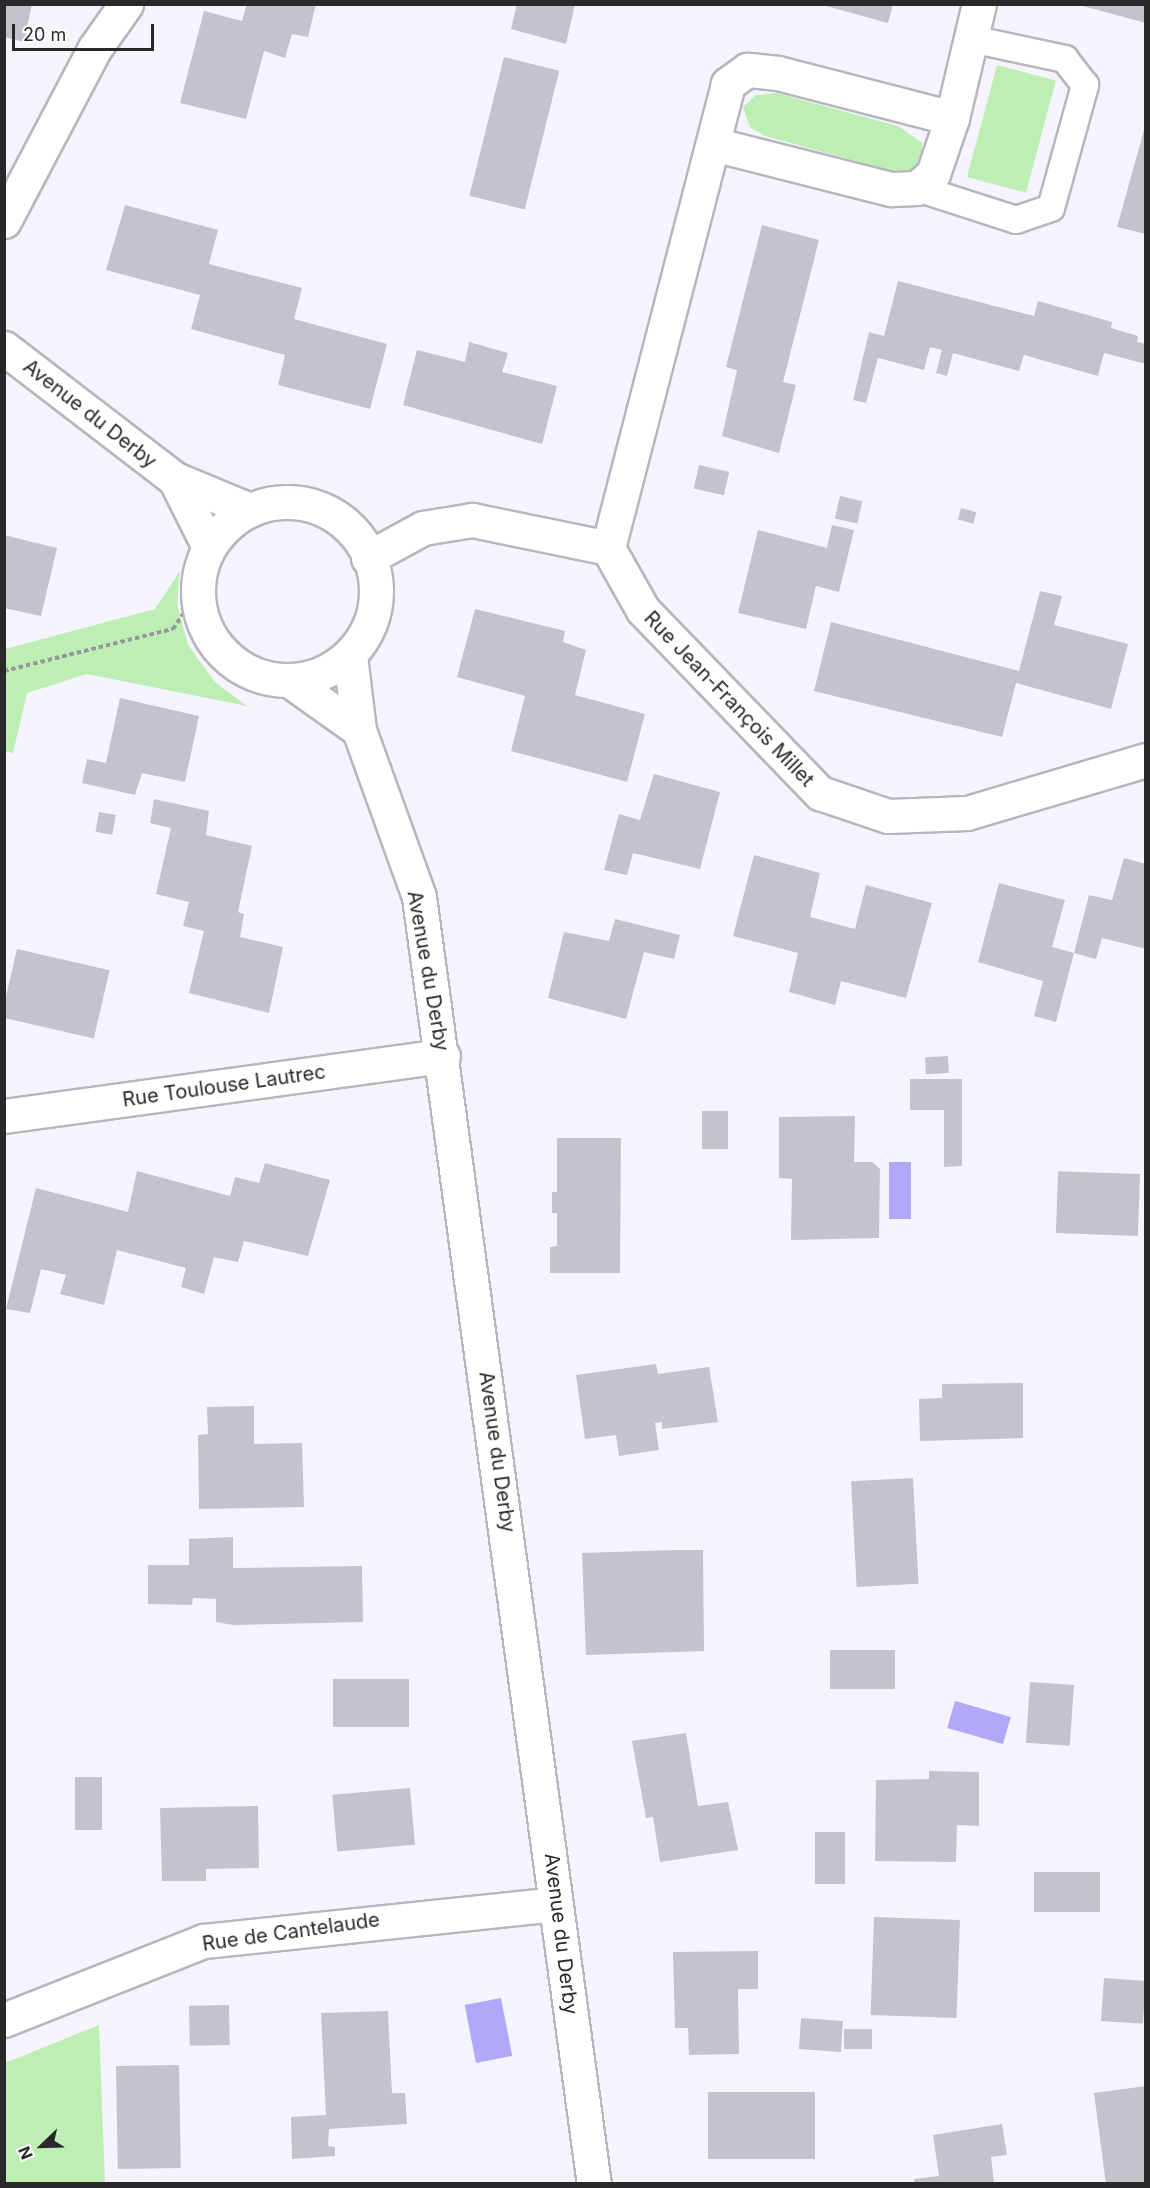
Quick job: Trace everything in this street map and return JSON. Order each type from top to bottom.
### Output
[{"type":"street","points":[[4,221],[95,48],[126,4]]},
{"type":"street","points":[[713,144],[891,189],[917,188],[933,174],[952,118],[979,4]]},
{"type":"street","points":[[368,558],[423,528],[472,520],[608,548],[728,84],[747,70],[778,73],[952,118]]},
{"type":"street","name":"Avenue du Derby","points":[[4,348],[175,479],[250,510]]},
{"type":"street","name":"Avenue du Derby","points":[[175,479],[209,548]]},
{"type":"street","points":[[276,502],[302,503],[327,511],[349,527],[375,572],[376,598],[371,622],[350,656],[316,676],[289,680],[261,676],[236,664],[222,651],[203,620],[198,592],[209,548],[226,525],[250,510],[276,502]]},
{"type":"street","name":"Rue Jean-François Millet","points":[[608,548],[643,610],[820,793],[888,816],[967,813],[1146,760]]},
{"type":"street","name":"Avenue du Derby","points":[[350,656],[359,730],[419,897],[443,1056],[594,2184]]},
{"type":"street","points":[[289,680],[359,730]]},
{"type":"street","name":"Rue Toulouse Lautrec","points":[[4,1116],[443,1056]]},
{"type":"street","name":"Rue de Cantelaude","points":[[4,2020],[204,1941],[555,1904]]},
{"type":"lane","points":[[917,188],[1016,220],[1051,208],[1085,85],[1065,59],[971,39]]},
{"type":"path","points":[[4,671],[172,628],[198,592]]},
{"type":"green space","points":[[997,65],[1056,81],[1026,193],[967,177]]},
{"type":"green space","points":[[776,93],[898,126],[922,143],[922,160],[910,171],[888,170],[765,136],[750,127],[743,107],[756,95]]},
{"type":"green space","points":[[180,571],[177,604],[188,645],[215,682],[247,706],[87,674],[27,693],[13,753],[5,751],[5,649],[155,609]]},
{"type":"green space","points":[[99,2025],[105,2183],[5,2183],[5,2063]]},
{"type":"shaded area","points":[[889,1162],[911,1162],[911,1219],[889,1219]]},
{"type":"shaded area","points":[[955,1701],[1011,1717],[1003,1744],[947,1728]]},
{"type":"shaded area","points":[[501,1998],[512,2056],[476,2063],[465,2005]]},
{"type":"building","points":[[4,4],[32,4],[24,42],[4,37]]},
{"type":"building","points":[[247,4],[316,4],[308,37],[292,34],[285,58],[264,51],[246,119],[180,103],[204,11],[242,21]]},
{"type":"building","points":[[517,4],[575,4],[566,44],[511,29]]},
{"type":"building","points":[[819,4],[893,4],[888,23]]},
{"type":"building","points":[[1079,4],[1146,4],[1146,23],[1079,5]]},
{"type":"building","points":[[504,57],[559,71],[525,210],[469,196]]},
{"type":"building","points":[[1146,123],[1146,234],[1117,227]]},
{"type":"building","points":[[125,205],[218,230],[209,264],[302,288],[294,319],[387,344],[370,409],[278,385],[285,355],[191,329],[200,295],[106,270]]},
{"type":"building","points":[[762,225],[819,240],[783,382],[796,385],[779,453],[722,436],[737,370],[726,367]]},
{"type":"building","points":[[898,281],[1034,316],[1038,301],[1112,322],[1111,328],[1138,336],[1137,342],[1146,344],[1146,364],[1104,353],[1098,376],[1024,355],[1019,371],[953,353],[947,376],[936,373],[942,350],[930,347],[924,370],[878,358],[866,403],[853,400],[869,332],[884,336]]},
{"type":"building","points":[[469,342],[508,353],[502,372],[557,386],[542,444],[403,405],[417,350],[465,362]]},
{"type":"building","points":[[699,465],[729,472],[724,495],[694,488]]},
{"type":"building","points":[[840,496],[862,501],[857,524],[835,518]]},
{"type":"building","points":[[961,508],[976,512],[973,524],[958,520]]},
{"type":"building","points":[[832,525],[854,530],[839,592],[816,586],[806,629],[738,613],[758,530],[827,548]]},
{"type":"building","points":[[4,535],[57,548],[41,616],[4,608]]},
{"type":"building","points":[[1040,591],[1062,596],[1054,625],[1128,644],[1111,709],[1016,683],[1002,737],[814,691],[831,622],[1019,671]]},
{"type":"building","points":[[475,609],[565,631],[563,642],[586,650],[575,695],[645,714],[627,782],[511,751],[525,696],[457,677]]},
{"type":"building","points":[[120,698],[199,716],[185,782],[142,773],[135,795],[82,783],[87,759],[106,763]]},
{"type":"building","points":[[654,774],[720,792],[700,869],[633,853],[627,875],[604,870],[619,814],[640,820]]},
{"type":"building","points":[[154,799],[209,811],[206,835],[252,846],[238,912],[244,914],[240,937],[283,947],[269,1013],[189,993],[204,931],[183,926],[189,902],[156,894],[171,828],[150,823]]},
{"type":"building","points":[[99,812],[116,815],[112,835],[96,832]]},
{"type":"building","points":[[754,855],[820,873],[810,917],[855,929],[866,885],[932,903],[906,998],[841,981],[835,1005],[789,992],[798,953],[733,936]]},
{"type":"building","points":[[1124,858],[1146,864],[1146,949],[1102,938],[1096,959],[1074,953],[1089,895],[1112,900]]},
{"type":"building","points":[[999,883],[1065,900],[1052,947],[1074,953],[1056,1022],[1034,1016],[1043,981],[978,962]]},
{"type":"building","points":[[615,919],[680,935],[674,959],[644,952],[626,1019],[548,998],[564,932],[609,941]]},
{"type":"building","points":[[17,949],[110,970],[94,1039],[4,1018],[4,1005]]},
{"type":"building","points":[[948,1056],[949,1073],[926,1074],[925,1057]]},
{"type":"building","points":[[910,1079],[962,1079],[962,1166],[944,1167],[944,1110],[910,1110]]},
{"type":"building","points":[[702,1111],[728,1111],[728,1149],[702,1149]]},
{"type":"building","points":[[855,1116],[854,1162],[872,1162],[880,1169],[879,1238],[791,1240],[792,1179],[779,1178],[779,1117]]},
{"type":"building","points":[[557,1138],[621,1138],[620,1273],[550,1273],[550,1247],[557,1246],[557,1213],[552,1213],[552,1192],[557,1192]]},
{"type":"building","points":[[265,1163],[330,1180],[308,1256],[244,1241],[238,1262],[214,1257],[204,1294],[181,1287],[186,1268],[117,1250],[104,1305],[60,1294],[66,1275],[41,1269],[30,1313],[6,1309],[36,1188],[128,1212],[137,1171],[230,1196],[235,1177],[259,1183]]},
{"type":"building","points":[[1058,1171],[1140,1174],[1138,1236],[1056,1233]]},
{"type":"building","points":[[656,1364],[658,1374],[709,1367],[718,1422],[662,1429],[662,1422],[655,1423],[659,1450],[619,1456],[616,1435],[585,1439],[576,1375]]},
{"type":"building","points":[[1023,1383],[1023,1438],[920,1441],[919,1399],[942,1398],[942,1384]]},
{"type":"building","points":[[254,1406],[254,1444],[302,1443],[304,1507],[199,1509],[198,1435],[208,1434],[207,1407]]},
{"type":"building","points":[[913,1478],[919,1584],[857,1587],[851,1481]]},
{"type":"building","points":[[233,1537],[233,1568],[362,1566],[363,1622],[233,1625],[216,1622],[216,1599],[193,1598],[192,1605],[148,1604],[148,1565],[189,1565],[189,1539]]},
{"type":"building","points":[[703,1550],[704,1651],[586,1655],[582,1553]]},
{"type":"building","points":[[830,1650],[895,1650],[895,1689],[830,1689]]},
{"type":"building","points":[[333,1679],[409,1679],[409,1727],[333,1727]]},
{"type":"building","points":[[1030,1682],[1074,1685],[1070,1746],[1026,1743]]},
{"type":"building","points":[[686,1733],[698,1806],[728,1802],[738,1850],[660,1862],[653,1817],[646,1818],[632,1741]]},
{"type":"building","points":[[929,1771],[979,1772],[979,1826],[957,1825],[956,1862],[875,1861],[876,1780],[929,1779]]},
{"type":"building","points":[[75,1777],[102,1777],[102,1830],[75,1830]]},
{"type":"building","points":[[410,1788],[415,1845],[337,1852],[332,1795]]},
{"type":"building","points":[[258,1806],[259,1868],[206,1869],[206,1881],[162,1881],[160,1808]]},
{"type":"building","points":[[815,1832],[845,1832],[845,1884],[815,1884]]},
{"type":"building","points":[[1034,1872],[1100,1872],[1100,1912],[1034,1912]]},
{"type":"building","points":[[874,1917],[960,1920],[957,2018],[871,2015]]},
{"type":"building","points":[[758,1951],[758,1989],[738,1989],[739,2054],[689,2055],[688,2028],[675,2028],[673,1952]]},
{"type":"building","points":[[1104,1978],[1146,1981],[1143,2024],[1101,2021]]},
{"type":"building","points":[[229,2005],[230,2045],[190,2046],[189,2006]]},
{"type":"building","points":[[388,2011],[392,2093],[405,2093],[407,2124],[329,2129],[328,2146],[335,2147],[335,2156],[292,2159],[291,2117],[326,2115],[321,2013]]},
{"type":"building","points":[[801,2018],[843,2021],[841,2052],[799,2049]]},
{"type":"building","points":[[844,2029],[872,2029],[872,2049],[844,2049]]},
{"type":"building","points":[[179,2065],[181,2168],[118,2169],[116,2066]]},
{"type":"building","points":[[1146,2086],[1146,2184],[1106,2184],[1094,2093]]},
{"type":"building","points":[[708,2092],[815,2092],[815,2159],[708,2159]]},
{"type":"building","points":[[1002,2124],[1007,2155],[991,2157],[994,2184],[915,2184],[914,2179],[939,2176],[933,2135]]}]
